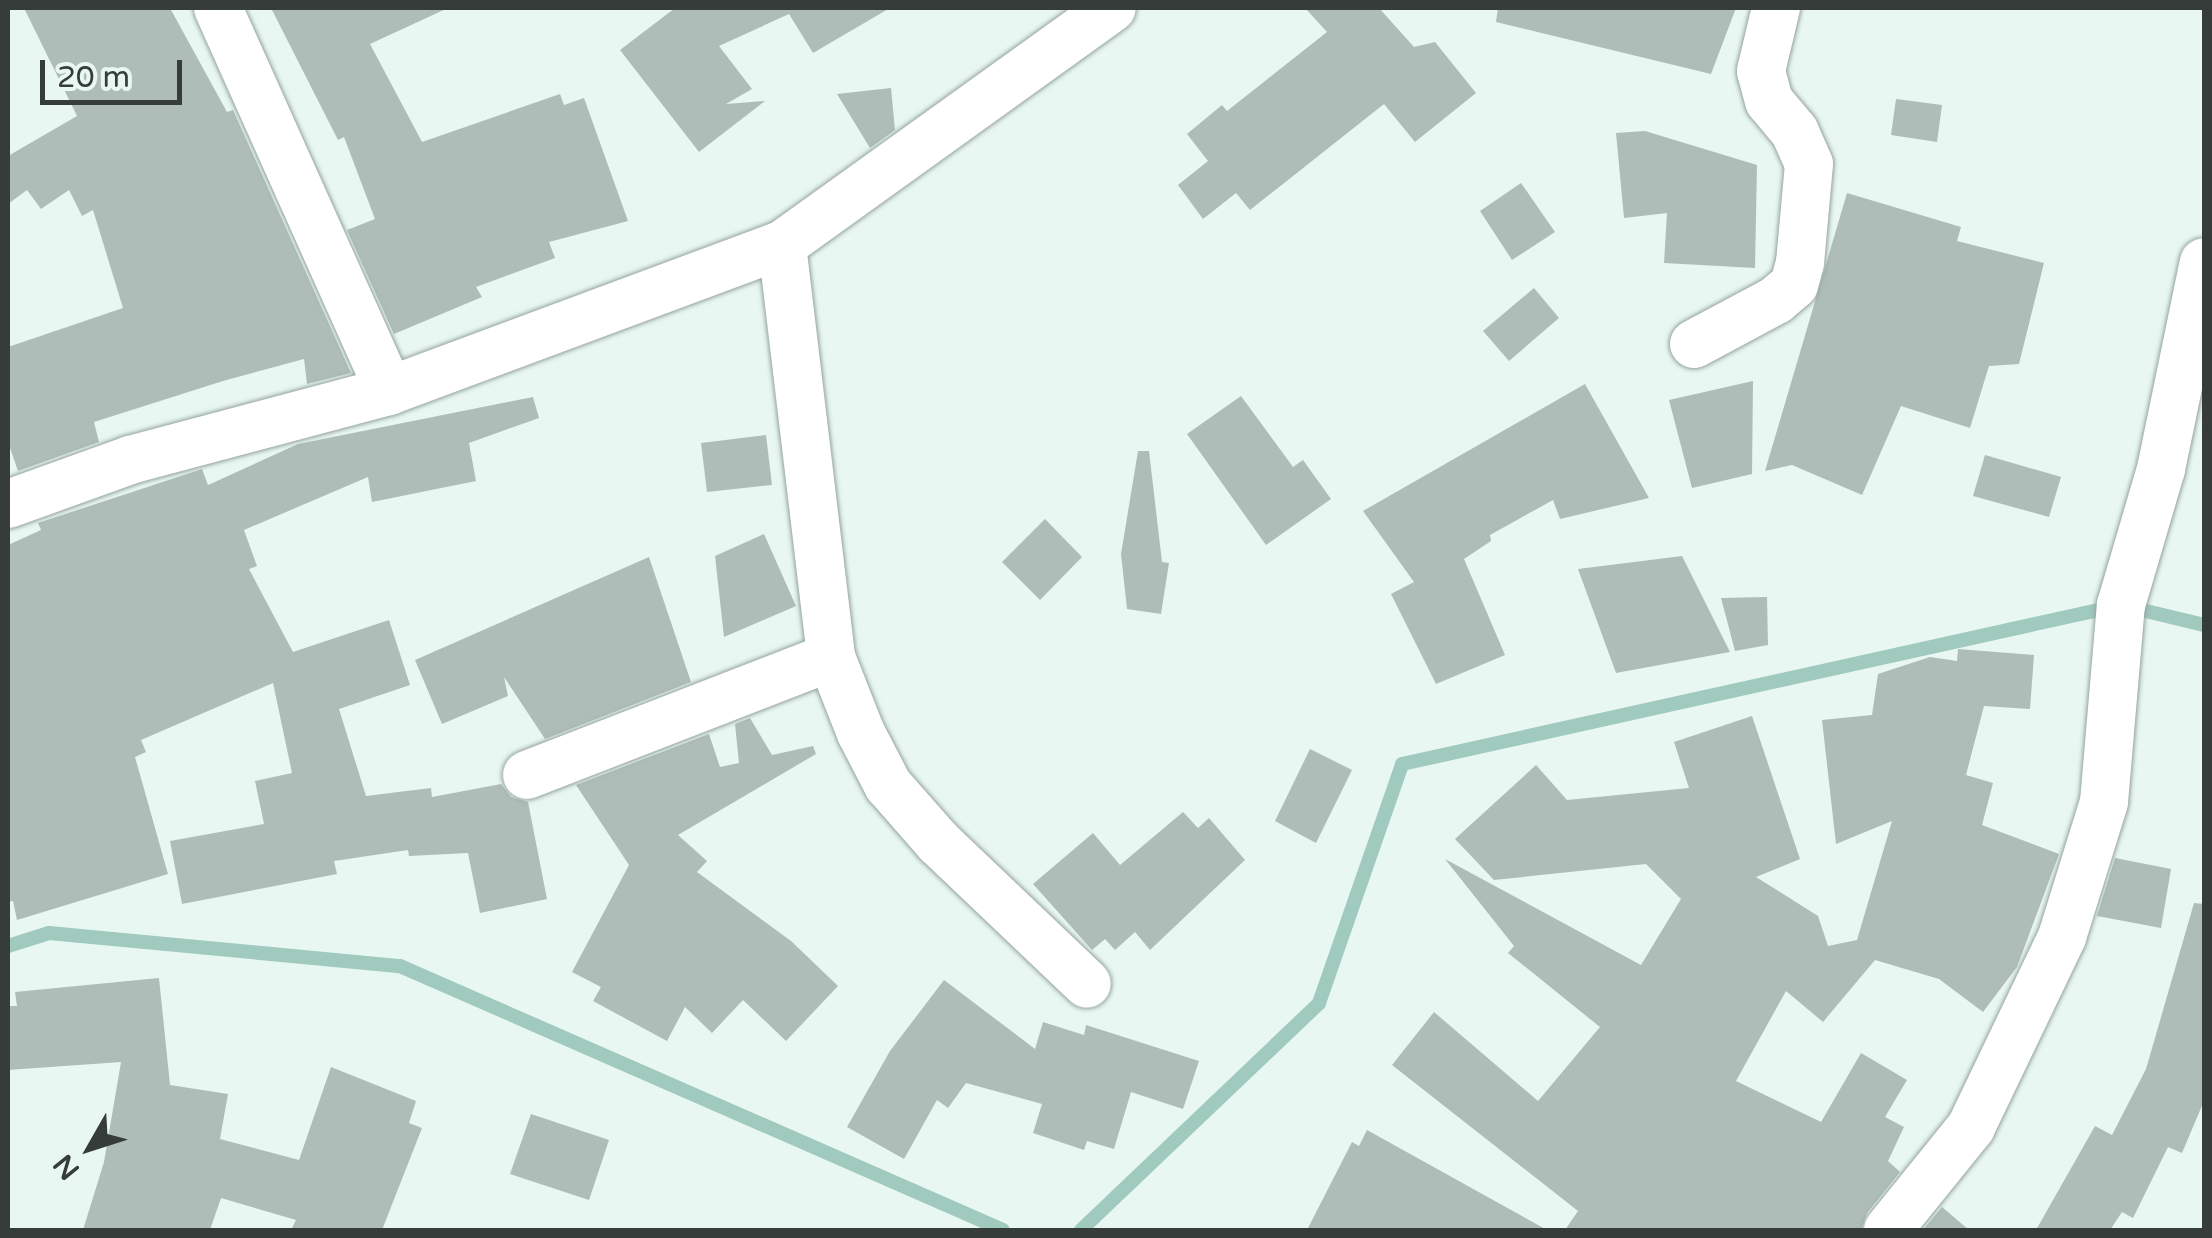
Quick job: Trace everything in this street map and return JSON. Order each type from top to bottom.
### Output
[{"type":"street","points":[[218,8],[389,390]]},
{"type":"street","points":[[8,504],[130,460],[389,390],[782,245],[1112,8]]},
{"type":"street","points":[[1694,344],[1776,300],[1794,285],[1800,263],[1809,164],[1795,132],[1769,100],[1761,71],[1776,8]]},
{"type":"street","points":[[782,245],[831,657],[888,785],[1087,984]]},
{"type":"street","points":[[1888,1230],[1971,1127],[2062,937],[2104,802],[2121,605],[2161,469],[2204,262]]},
{"type":"street","points":[[527,775],[831,657]]},
{"type":"building","points":[[24,8],[170,8],[227,112],[233,110],[351,373],[307,384],[304,359],[223,381],[94,422],[99,442],[18,471],[8,442],[8,347],[123,308],[93,210],[82,216],[69,190],[41,209],[27,190],[8,204],[8,156],[77,116]]},
{"type":"building","points":[[271,8],[448,8],[370,44],[422,142],[560,94],[564,105],[584,98],[628,221],[549,242],[555,258],[476,287],[482,297],[394,334],[347,230],[375,219],[344,137],[338,140]]},
{"type":"building","points":[[675,8],[890,8],[813,53],[789,14],[719,46],[752,89],[726,104],[765,101],[699,152],[620,50]]},
{"type":"building","points":[[1305,8],[1379,8],[1414,47],[1435,42],[1476,93],[1415,142],[1384,104],[1250,210],[1236,193],[1203,219],[1178,185],[1208,161],[1187,134],[1222,105],[1227,111],[1327,32]]},
{"type":"building","points":[[1498,8],[1736,8],[1711,74],[1496,22]]},
{"type":"building","points":[[891,88],[895,130],[870,148],[837,94]]},
{"type":"building","points":[[1896,99],[1942,105],[1937,142],[1891,135]]},
{"type":"building","points":[[1645,131],[1757,165],[1755,268],[1664,263],[1667,213],[1624,218],[1616,133]]},
{"type":"building","points":[[1521,183],[1555,232],[1512,260],[1480,211]]},
{"type":"building","points":[[1847,193],[1961,227],[1957,241],[2044,263],[2019,364],[1989,366],[1970,428],[1901,406],[1862,495],[1792,465],[1765,471]]},
{"type":"building","points":[[1534,288],[1559,318],[1509,361],[1483,331]]},
{"type":"building","points":[[1753,381],[1752,474],[1692,488],[1669,400]]},
{"type":"building","points":[[1585,384],[1649,498],[1560,519],[1553,500],[1490,535],[1491,541],[1464,559],[1505,655],[1436,684],[1391,594],[1414,582],[1363,511]]},
{"type":"building","points":[[1241,396],[1293,467],[1303,460],[1331,499],[1266,545],[1187,434]]},
{"type":"building","points":[[533,397],[539,418],[469,443],[476,481],[372,502],[368,477],[244,530],[257,566],[249,569],[293,652],[389,620],[410,685],[339,709],[366,796],[431,788],[432,797],[501,784],[511,797],[528,802],[547,899],[480,913],[468,853],[409,856],[408,850],[334,861],[337,874],[182,904],[170,841],[264,824],[255,781],[292,773],[273,683],[141,740],[146,752],[135,757],[168,874],[17,920],[13,901],[8,902],[8,545],[41,530],[38,523],[202,469],[208,485],[298,444]]},
{"type":"building","points":[[766,435],[772,485],[707,492],[701,443]]},
{"type":"building","points":[[1138,451],[1149,451],[1162,562],[1169,563],[1161,614],[1127,609],[1121,554]]},
{"type":"building","points":[[1985,455],[2061,477],[2049,517],[1973,496]]},
{"type":"building","points":[[1045,519],[1082,557],[1040,600],[1002,562]]},
{"type":"building","points":[[764,534],[796,606],[724,637],[715,556]]},
{"type":"building","points":[[1682,556],[1730,652],[1616,673],[1578,569]]},
{"type":"building","points":[[649,557],[691,682],[545,739],[504,677],[508,696],[442,724],[415,660]]},
{"type":"building","points":[[1767,597],[1768,645],[1735,651],[1721,598]]},
{"type":"building","points":[[1958,649],[2034,655],[2030,709],[1984,706],[1966,775],[1993,783],[1982,825],[2059,854],[2017,967],[1983,1012],[1939,979],[1875,960],[1823,1022],[1786,991],[1736,1081],[1821,1122],[1861,1053],[1907,1080],[1885,1117],[1904,1127],[1888,1161],[1900,1172],[1867,1213],[1861,1230],[1565,1230],[1578,1211],[1392,1065],[1434,1012],[1538,1101],[1600,1027],[1508,953],[1514,946],[1445,859],[1641,965],[1681,899],[1646,864],[1494,880],[1455,839],[1536,765],[1567,800],[1689,788],[1674,742],[1752,716],[1800,859],[1756,877],[1818,916],[1828,946],[1857,940],[1892,821],[1836,844],[1822,720],[1872,715],[1878,674],[1930,657],[1957,661]]},
{"type":"building","points":[[750,718],[772,755],[813,746],[816,754],[678,835],[707,861],[697,872],[791,941],[838,986],[786,1041],[743,1000],[712,1033],[685,1007],[667,1041],[593,1001],[601,987],[572,972],[629,865],[576,785],[709,734],[720,767],[739,763],[735,724]]},
{"type":"building","points":[[1310,749],[1352,770],[1316,843],[1275,821]]},
{"type":"building","points":[[1183,812],[1198,828],[1209,818],[1245,860],[1150,950],[1135,932],[1115,950],[1105,939],[1092,950],[1033,884],[1093,833],[1120,865]]},
{"type":"building","points":[[2115,858],[2171,869],[2161,928],[2097,916]]},
{"type":"building","points":[[2194,903],[2204,904],[2204,1101],[2182,1153],[2168,1147],[2133,1218],[2122,1212],[2110,1230],[2036,1230],[2095,1126],[2112,1135],[2146,1069]]},
{"type":"building","points":[[159,978],[170,1085],[228,1094],[220,1139],[299,1160],[331,1067],[416,1101],[409,1123],[422,1128],[382,1230],[291,1230],[296,1220],[221,1198],[210,1230],[83,1230],[104,1162],[121,1062],[8,1070],[8,1006],[17,1006],[15,992]]},
{"type":"building","points":[[944,980],[1035,1049],[1043,1022],[1084,1035],[1086,1025],[1199,1061],[1183,1109],[1131,1092],[1114,1149],[1087,1141],[1084,1150],[1033,1133],[1042,1104],[966,1083],[948,1108],[937,1100],[904,1159],[847,1127],[890,1051]]},
{"type":"building","points":[[531,1114],[609,1140],[589,1200],[510,1174]]},
{"type":"building","points":[[1367,1130],[1547,1230],[1307,1230],[1352,1142],[1359,1146]]},
{"type":"building","points":[[1942,1207],[1969,1230],[1923,1230]]},
{"type":"waterway","points":[[1081,1230],[1319,1003],[1402,764],[2121,605],[2204,625]]},
{"type":"waterway","points":[[8,946],[49,933],[400,966],[1003,1230]]}]
